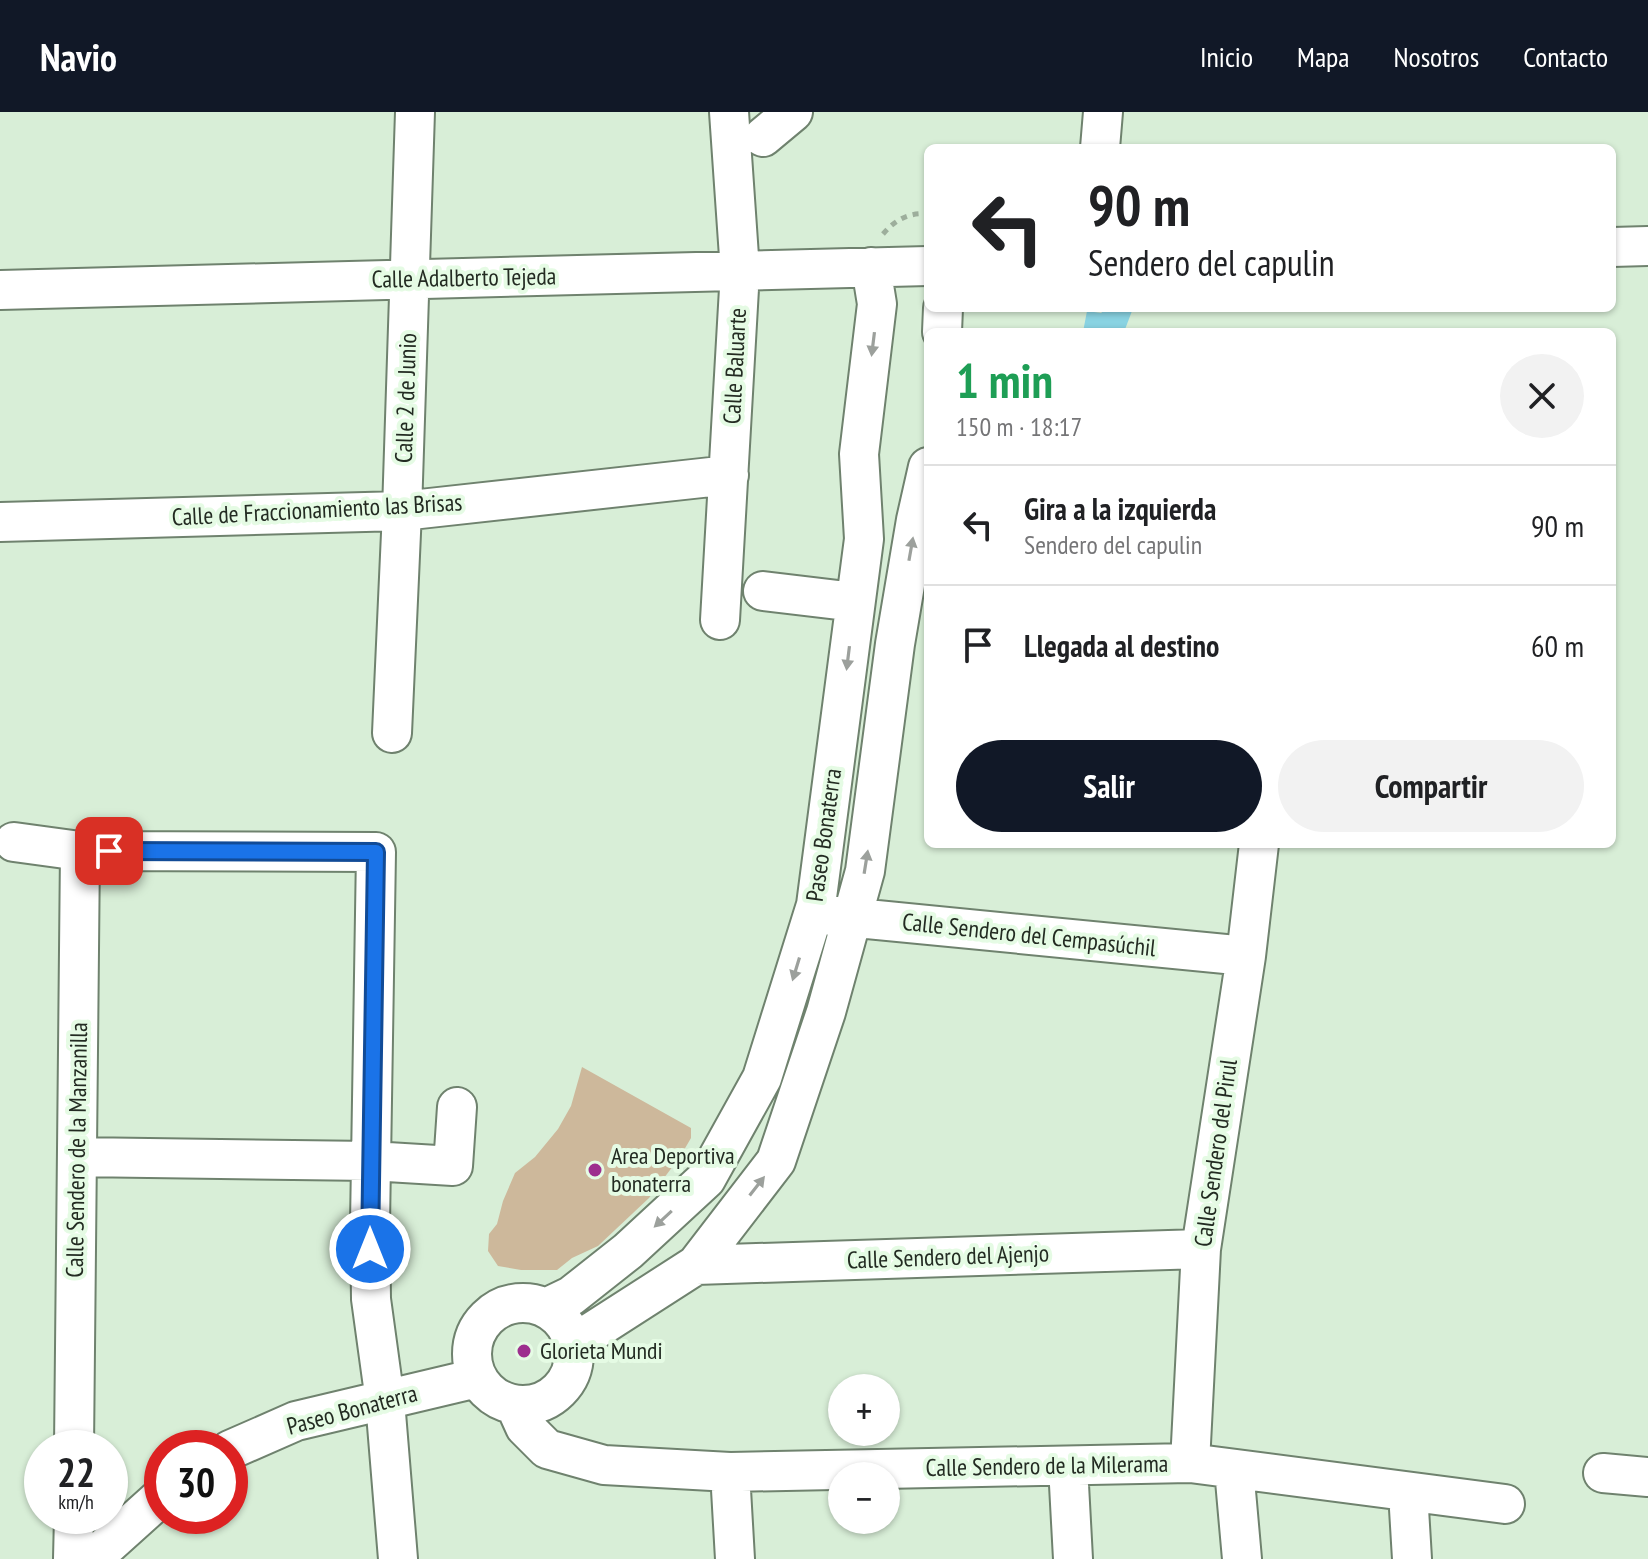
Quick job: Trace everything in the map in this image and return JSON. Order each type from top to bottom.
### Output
[{"type":"street","name":"Calle 2 de Junio","points":[[392,733],[415,112]]},
{"type":"street","name":"Calle Baluarte","points":[[720,620],[740,271],[729,112]]},
{"type":"street","points":[[763,137],[793,112]]},
{"type":"street","points":[[1100,144],[1103,112]]},
{"type":"street","points":[[1124,144],[1125,112]]},
{"type":"street","points":[[1616,247],[1648,246]]},
{"type":"street","name":"Calle Adalberto Tejeda","points":[[0,290],[924,266]]},
{"type":"street","name":"Paseo Bonaterra","points":[[546,1308],[571,1296],[617,1260],[706,1179],[762,1078],[816,905],[864,539],[859,454],[877,304],[871,267]]},
{"type":"street","name":"Calle de Fraccionamiento las Brisas","points":[[0,522],[402,511],[729,475]]},
{"type":"street","name":"Paseo Bonaterra","points":[[573,1344],[696,1265],[776,1161],[826,1012],[865,871],[915,607],[916,520],[924,485]]},
{"type":"street","points":[[763,591],[855,602]]},
{"type":"street","points":[[14,842],[80,851],[376,852],[371,1299],[385,1401],[398,1559]]},
{"type":"street","name":"Calle Sendero del Pirul","points":[[1190,1463],[1201,1249],[1246,956],[1259,848]]},
{"type":"street","name":"Calle Sendero de la Manzanilla","points":[[74,1430],[80,851]]},
{"type":"street","name":"Calle Sendero del Cempasúchil","points":[[813,914],[1246,956]]},
{"type":"street","points":[[77,1157],[371,1161],[453,1166],[457,1107]]},
{"type":"street","name":"Calle Sendero del Ajenjo","points":[[696,1265],[1201,1249]]},
{"type":"street","points":[[521,1302],[546,1308],[564,1323],[573,1344],[572,1369],[560,1390],[539,1403],[515,1405],[486,1391],[477,1378],[471,1352],[478,1327],[496,1309],[521,1302]]},
{"type":"street","name":"Paseo Bonaterra","points":[[248,1442],[296,1421],[477,1378]]},
{"type":"street","name":"Calle Sendero de la Milerama","points":[[515,1405],[525,1427],[547,1449],[604,1465],[730,1472],[1190,1463],[1505,1504]]},
{"type":"street","points":[[1068,1466],[1073,1559]]},
{"type":"street","points":[[1234,1469],[1242,1559]]},
{"type":"street","points":[[730,1472],[735,1559]]},
{"type":"street","points":[[1603,1473],[1648,1477]]},
{"type":"street","points":[[1408,1492],[1412,1559]]},
{"type":"street","points":[[92,1559],[144,1512]]},
{"type":"street","points":[[73,1559],[74,1534]]},
{"type":"shaded area","name":"Area Deportiva bonaterra","points":[[582,1067],[691,1128],[691,1138],[649,1198],[598,1246],[572,1258],[557,1270],[521,1270],[498,1266],[488,1251],[489,1234],[497,1224],[515,1173],[535,1157],[558,1129],[571,1106]]},
{"type":"water","points":[[1087,312],[1132,312],[1126,328],[1084,328]]},
{"type":"place","name":"Area Deportiva bonaterra","points":[[595,1170]]},
{"type":"place","name":"Glorieta Mundi","points":[[524,1351]]},
{"type":"route","points":[[109,851],[376,852],[370,1249]]}]
